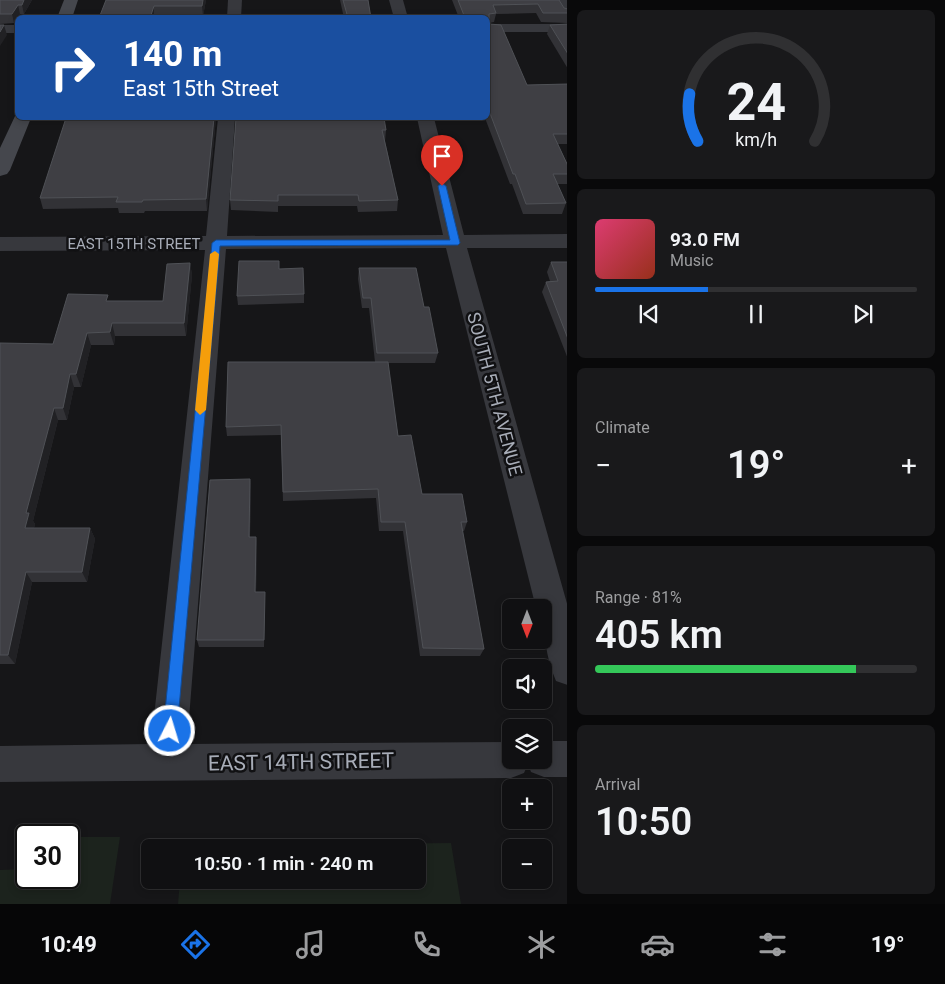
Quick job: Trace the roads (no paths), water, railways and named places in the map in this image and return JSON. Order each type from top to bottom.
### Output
[{"type":"street","points":[[65,15],[71,0]]},
{"type":"street","points":[[234,15],[235,0]]},
{"type":"street","points":[[396,0],[400,15]]},
{"type":"street","points":[[560,0],[567,11]]},
{"type":"street","points":[[490,28],[567,28]]},
{"type":"street","points":[[0,29],[15,29]]},
{"type":"street","points":[[0,170],[21,120]]},
{"type":"street","points":[[167,764],[226,120]]},
{"type":"street","name":"SOUTH 5TH AVENUE","points":[[425,120],[455,243],[567,665]]},
{"type":"street","name":"EAST 15TH STREET","points":[[0,244],[567,241]]},
{"type":"street","points":[[552,759],[567,759]]},
{"type":"street","name":"EAST 14TH STREET","points":[[0,764],[502,760]]}]
